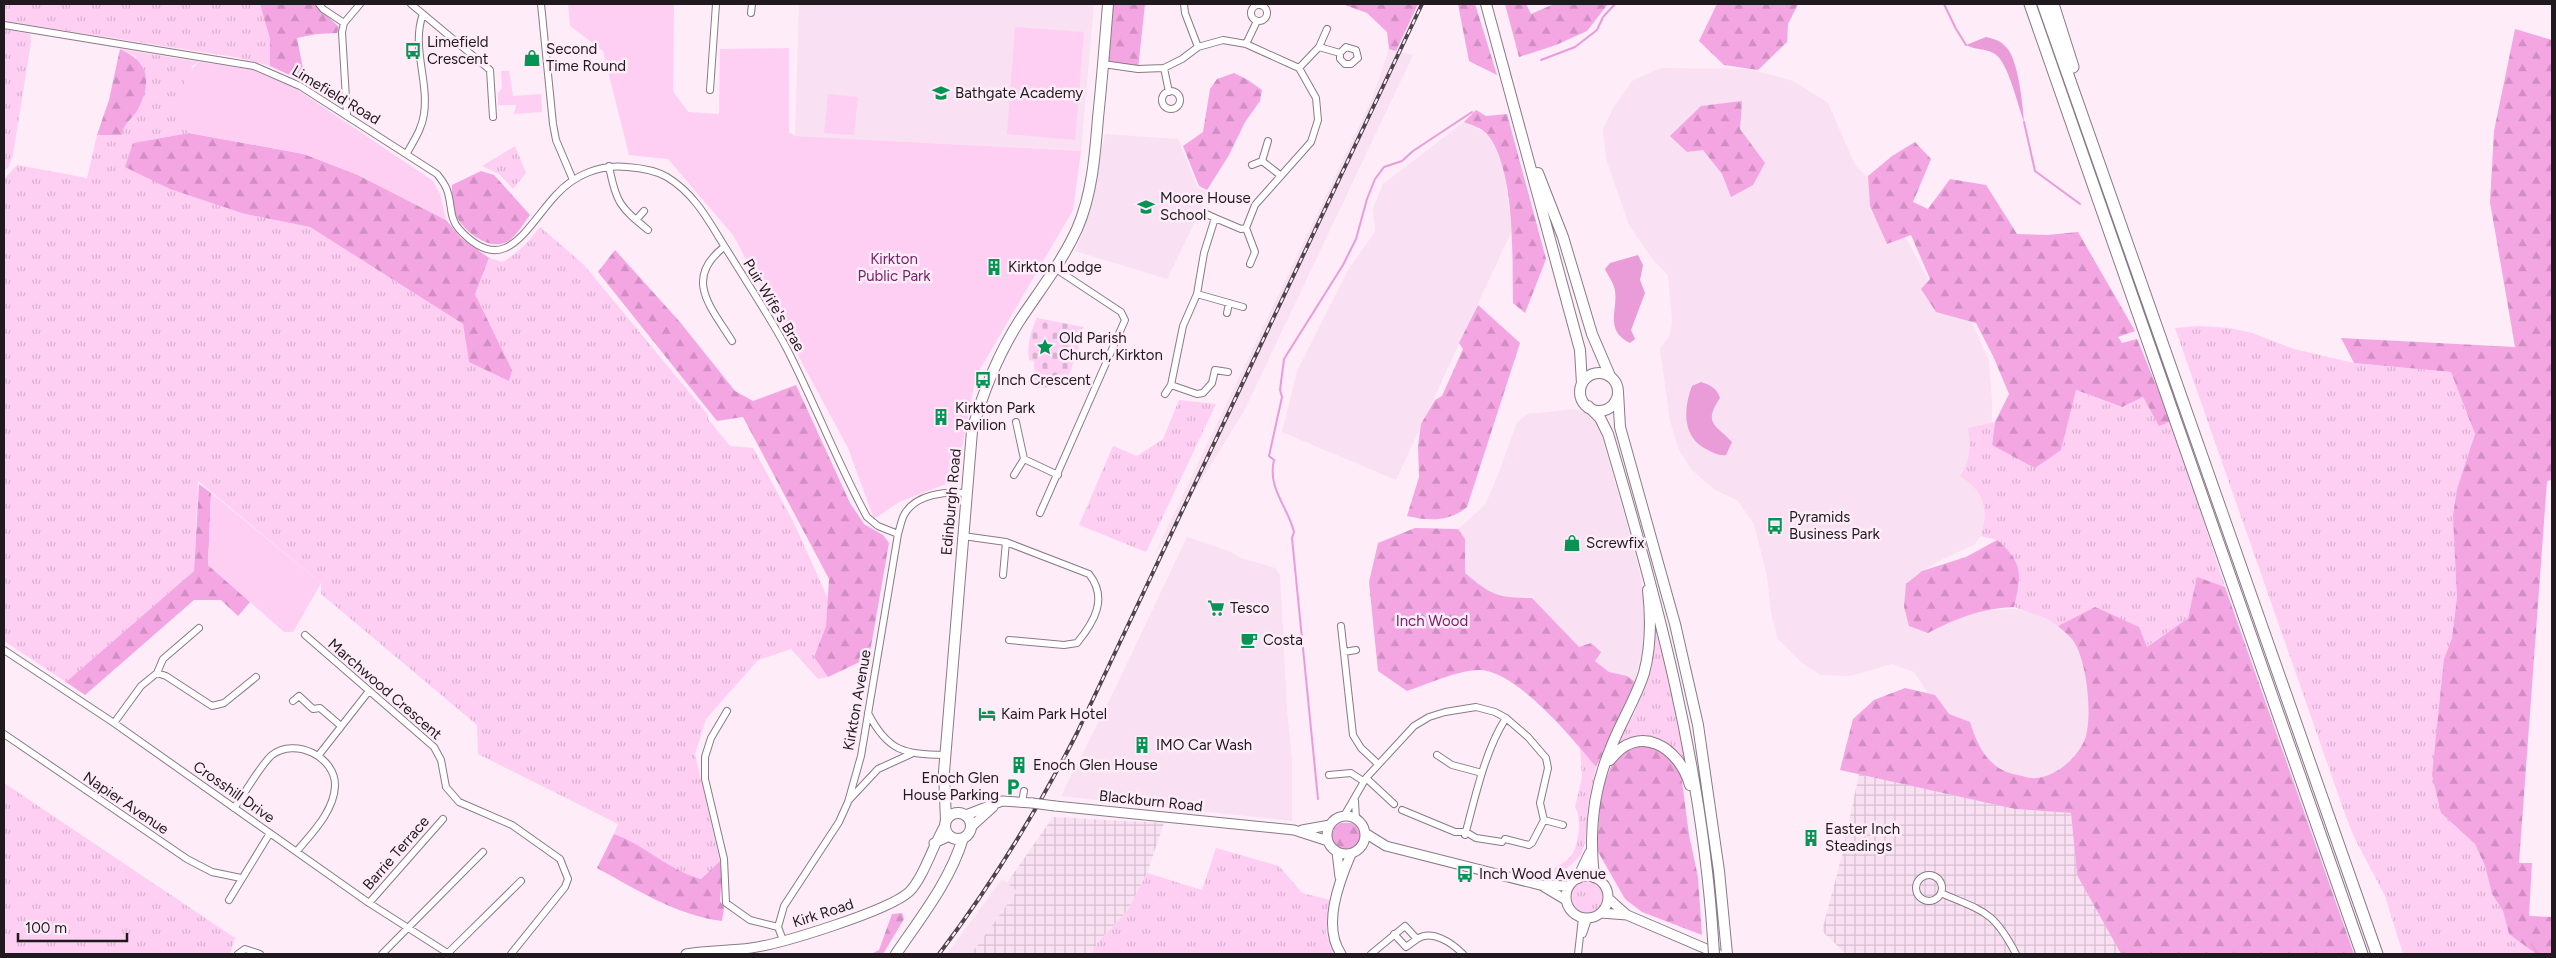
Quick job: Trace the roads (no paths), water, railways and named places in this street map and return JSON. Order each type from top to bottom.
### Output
[{"type":"highway","points":[[2030,4],[2362,954]]},
{"type":"highway","points":[[2043,4],[2377,954]]},
{"type":"highway","points":[[2053,4],[2155,322]]},
{"type":"main road","name":"Edinburgh Road","points":[[946,823],[944,793],[945,755],[972,431],[980,402],[996,362],[1020,321],[1056,268],[1077,228],[1089,193],[1108,4]]},
{"type":"main road","points":[[1486,4],[1524,137],[1580,350],[1581,396],[1600,418],[1608,434],[1646,566],[1680,702],[1699,815],[1716,954]]},
{"type":"main road","points":[[1524,137],[1560,228],[1592,334],[1618,392],[1620,427],[1675,624],[1698,725],[1719,871],[1726,954]]},
{"type":"main road","points":[[1582,384],[1594,373],[1610,376]]},
{"type":"main road","points":[[1588,406],[1596,410],[1605,409],[1614,404],[1618,392]]},
{"type":"main road","points":[[1594,877],[1591,852],[1595,804],[1603,769],[1610,748],[1636,698],[1644,672],[1649,635],[1646,566]]},
{"type":"main road","points":[[1603,769],[1618,748],[1642,740],[1654,742],[1668,749],[1680,761],[1689,782],[1699,815]]},
{"type":"main road","name":"Edinburgh Road","points":[[944,793],[954,814]]},
{"type":"main road","points":[[934,843],[969,834],[971,827],[1002,801]]},
{"type":"main road","name":"Blackburn Road","points":[[966,816],[1002,801],[1297,830],[1330,826]]},
{"type":"main road","points":[[896,954],[956,861],[956,837],[946,823],[954,814],[966,816],[971,827]]},
{"type":"main road","points":[[1340,879],[1337,852],[1328,841],[1330,826],[1337,819],[1344,816],[1356,819],[1362,825],[1365,833],[1361,848]]},
{"type":"main road","name":"Kirk Road","points":[[686,954],[751,948],[783,940],[895,901],[917,882],[934,843],[946,823]]},
{"type":"main road","name":"Blackburn Road","points":[[1297,830],[1328,841]]},
{"type":"main road","points":[[1365,833],[1386,846],[1540,885],[1569,886]]},
{"type":"main road","points":[[1341,954],[1333,936],[1335,906],[1340,879],[1351,854],[1361,848],[1386,846]]},
{"type":"main road","points":[[1337,852],[1351,854]]},
{"type":"main road","points":[[1566,900],[1569,886],[1578,878],[1591,852]]},
{"type":"main road","points":[[1578,878],[1594,877],[1605,886],[1608,898],[1628,915],[1716,954]]},
{"type":"main road","points":[[1540,885],[1566,900],[1572,912],[1585,918],[1601,913],[1628,915]]},
{"type":"main road","points":[[1601,913],[1608,898]]},
{"type":"street","points":[[319,4],[323,9],[344,23]]},
{"type":"street","points":[[347,115],[342,42],[344,23],[360,4]]},
{"type":"street","points":[[411,4],[490,70],[493,118]]},
{"type":"street","points":[[535,4],[541,7],[552,124],[556,140],[573,180]]},
{"type":"street","points":[[710,90],[716,4]]},
{"type":"street","points":[[752,4],[752,13]]},
{"type":"street","points":[[1184,4],[1185,13],[1198,46]]},
{"type":"street","points":[[407,153],[420,129],[424,112],[417,28],[422,14]]},
{"type":"street","points":[[1246,44],[1257,21]]},
{"type":"street","name":"Limefield Road","points":[[4,25],[254,66],[300,86],[437,174],[447,190],[454,223],[475,244],[486,250],[498,251],[511,246],[521,238],[556,195],[573,180]]},
{"type":"street","points":[[1299,68],[1319,47],[1328,29]]},
{"type":"street","points":[[1103,64],[1138,69],[1164,68],[1182,59],[1198,46],[1223,40],[1246,44],[1299,68],[1316,98],[1318,120],[1310,142],[1255,205],[1246,228],[1255,252],[1250,264]]},
{"type":"street","points":[[1319,47],[1340,53]]},
{"type":"street","points":[[1164,68],[1169,92]]},
{"type":"street","points":[[1262,161],[1268,141]]},
{"type":"street","points":[[1262,161],[1280,175]]},
{"type":"street","points":[[1252,165],[1262,161]]},
{"type":"street","points":[[609,166],[614,194],[623,209],[648,230]]},
{"type":"street","name":"Puir Wife's Brae","points":[[573,180],[586,173],[609,166],[644,168],[665,176],[684,189],[700,206],[786,349],[866,517],[878,526],[898,534]]},
{"type":"street","points":[[636,220],[644,211]]},
{"type":"street","points":[[1204,213],[1241,229],[1246,228]]},
{"type":"street","points":[[1165,394],[1170,385],[1183,326],[1197,294],[1204,253],[1215,218]]},
{"type":"street","points":[[724,247],[711,257],[703,273],[703,292],[732,341]]},
{"type":"street","points":[[1040,514],[1126,320],[1122,312],[1056,268]]},
{"type":"street","points":[[1197,294],[1243,307]]},
{"type":"street","points":[[1227,313],[1229,303]]},
{"type":"street","points":[[1170,385],[1197,394],[1203,393],[1212,383],[1215,370],[1228,372]]},
{"type":"street","points":[[1014,474],[1024,459],[1016,422]]},
{"type":"street","points":[[1024,459],[1058,475]]},
{"type":"street","name":"Kirkton Avenue","points":[[778,927],[784,906],[839,822],[848,802],[861,756],[898,534],[904,515],[912,505],[929,496],[950,492],[967,493]]},
{"type":"street","points":[[963,536],[1006,542],[1089,574],[1097,584],[1099,600],[1091,626],[1078,643],[1064,644],[1009,640]]},
{"type":"street","points":[[1003,575],[1006,542]]},
{"type":"street","points":[[1341,626],[1353,734],[1361,748],[1378,764]]},
{"type":"street","points":[[114,724],[141,686],[157,673],[163,659],[199,628]]},
{"type":"street","name":"Marchwood Crescent","points":[[305,635],[434,747],[441,760],[446,787],[459,802],[512,825],[560,859],[568,879],[551,905],[511,954]]},
{"type":"street","name":"Crosshill Drive","points":[[4,650],[114,724],[369,903],[448,954]]},
{"type":"street","points":[[1344,652],[1356,650]]},
{"type":"street","points":[[157,673],[166,676],[212,706],[224,703],[256,677]]},
{"type":"street","points":[[318,756],[369,691]]},
{"type":"street","points":[[293,701],[299,696],[313,708],[320,708],[341,726]]},
{"type":"street","points":[[1344,816],[1365,780],[1378,764],[1405,734],[1428,717],[1468,707],[1490,711],[1506,718],[1528,737],[1546,758],[1548,768],[1540,803],[1544,820],[1532,843],[1529,845],[1504,840],[1476,838],[1402,810]]},
{"type":"street","points":[[727,710],[711,738],[705,756],[704,779],[724,859],[726,902],[750,920],[778,927],[783,940]]},
{"type":"street","points":[[868,713],[876,729],[886,741],[911,754],[945,755]]},
{"type":"street","points":[[1466,833],[1482,773],[1495,736],[1506,718]]},
{"type":"street","name":"Napier Avenue","points":[[4,734],[187,860],[212,872],[241,878]]},
{"type":"street","points":[[234,808],[272,755],[286,749],[302,748],[318,756],[331,770],[334,786],[328,807],[320,823],[298,852]]},
{"type":"street","points":[[848,802],[878,769],[911,754]]},
{"type":"street","points":[[1437,755],[1449,764],[1482,773]]},
{"type":"street","points":[[1329,775],[1351,773],[1365,780],[1394,804]]},
{"type":"street","points":[[1024,790],[1027,802]]},
{"type":"street","points":[[1355,800],[1356,819]]},
{"type":"street","name":"Barrie Terrace","points":[[369,903],[442,819]]},
{"type":"street","points":[[1544,820],[1563,825]]},
{"type":"street","points":[[229,900],[270,833]]},
{"type":"street","points":[[382,954],[483,852]]},
{"type":"street","points":[[1922,877],[1935,877],[1941,884],[1941,893],[1934,900],[1924,900],[1917,892],[1917,884],[1922,877]]},
{"type":"street","points":[[448,954],[521,881]]},
{"type":"street","points":[[1941,893],[1992,916],[2003,930],[2016,954]]},
{"type":"street","points":[[1578,954],[1585,918]]},
{"type":"street","points":[[1371,954],[1405,926],[1417,939]]},
{"type":"street","points":[[1394,934],[1406,947],[1417,939],[1428,935],[1452,944],[1463,954]]},
{"type":"street","points":[[238,954],[245,949],[260,954]]},
{"type":"waterway","points":[[1541,60],[1575,47],[1597,30],[1603,17],[1615,4]]},
{"type":"waterway","points":[[1944,4],[1966,45]]},
{"type":"waterway","points":[[1318,799],[1292,538],[1294,532],[1273,480],[1274,460],[1269,456],[1282,397],[1280,390],[1284,359],[1343,265],[1356,239],[1367,199],[1375,179],[1384,167],[1402,161],[1413,151],[1472,112]]},
{"type":"waterway","points":[[2024,122],[2035,171],[2080,204]]},
{"type":"waterway","points":[[2531,944],[2538,954]]},
{"type":"railway","points":[[939,954],[959,928],[1013,846],[1046,791],[1077,733],[1422,4]]},
{"type":"place","name":"Limefield Crescent","points":[[413,51]]},
{"type":"place","name":"Second Time Round","points":[[532,58]]},
{"type":"place","name":"Bathgate Academy","points":[[941,93]]},
{"type":"place","name":"Moore House School","points":[[1146,207]]},
{"type":"place","name":"Kirkton Lodge","points":[[994,267]]},
{"type":"place","name":"Old Parish Church, Kirkton","points":[[1045,347]]},
{"type":"place","name":"Inch Crescent","points":[[983,380]]},
{"type":"place","name":"Kirkton Park Pavilion","points":[[941,417]]},
{"type":"place","name":"Pyramids Business Park","points":[[1775,526]]},
{"type":"place","name":"Screwfix","points":[[1572,543]]},
{"type":"place","name":"Tesco","points":[[1216,608]]},
{"type":"place","name":"Costa","points":[[1249,640]]},
{"type":"place","name":"Kaim Park Hotel","points":[[987,714]]},
{"type":"place","name":"IMO Car Wash","points":[[1142,745]]},
{"type":"place","name":"Enoch Glen House","points":[[1019,765]]},
{"type":"place","name":"Enoch Glen House Parking","points":[[1013,787]]},
{"type":"place","name":"Easter Inch Steadings","points":[[1811,838]]},
{"type":"place","name":"Inch Wood Avenue","points":[[1465,874]]},
{"type":"park label","name":"Kirkton Public Park","points":[[894,268]]},
{"type":"park label","name":"Inch Wood","points":[[1432,621]]}]
